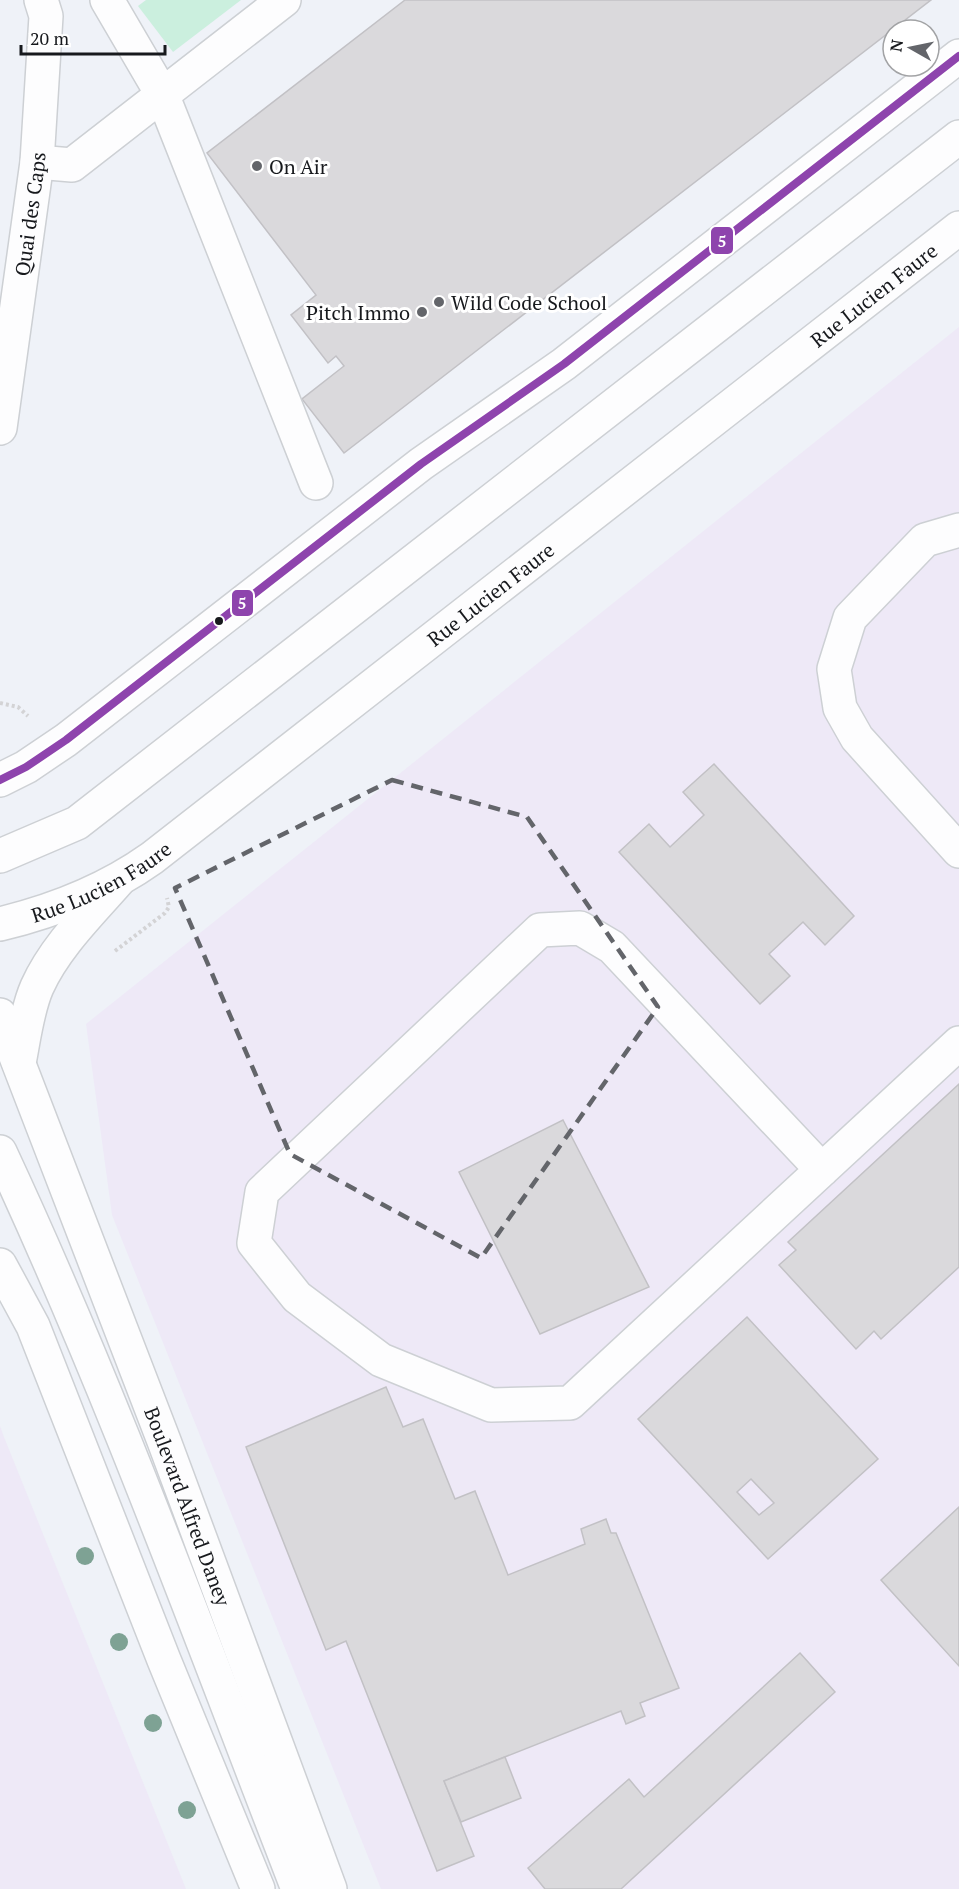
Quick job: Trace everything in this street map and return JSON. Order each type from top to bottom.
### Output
[{"type":"main road","name":"Quai des Caps","points":[[0,428],[37,162],[46,16],[41,0]]},
{"type":"main road","points":[[107,0],[162,94],[316,483]]},
{"type":"main road","points":[[37,162],[72,165],[284,0]]},
{"type":"main road","points":[[0,780],[26,767],[78,731],[421,464],[564,364],[959,56]]},
{"type":"main road","points":[[0,856],[77,823],[959,137]]},
{"type":"main road","name":"Rue Lucien Faure","points":[[0,924],[73,901],[118,880],[153,858],[959,228]]},
{"type":"main road","points":[[959,530],[925,540],[850,618],[834,669],[840,708],[856,738],[959,851]]},
{"type":"main road","points":[[19,1063],[27,1021],[37,987],[74,931],[118,880]]},
{"type":"main road","points":[[822,1170],[612,947],[580,928],[540,930],[262,1192],[254,1243],[297,1297],[381,1360],[491,1406],[570,1403],[822,1170],[959,1043]]},
{"type":"main road","name":"Boulevard Alfred Daney","points":[[0,1016],[164,1441],[330,1889]]},
{"type":"main road","points":[[0,1152],[33,1223],[128,1452],[298,1889]]},
{"type":"main road","points":[[0,1265],[33,1326],[164,1660],[258,1889]]},
{"type":"highlighted area","points":[[392,780],[527,817],[658,1007],[481,1258],[290,1154],[175,888]]},
{"type":"shaded area","points":[[959,327],[959,1889],[381,1889],[112,1215],[86,1024]]},
{"type":"shaded area","points":[[0,1426],[4,1437],[186,1889],[0,1889]]},
{"type":"green space","points":[[146,0],[241,0],[173,52],[138,6]]},
{"type":"building","points":[[405,0],[931,0],[908,18],[881,18],[881,39],[344,453],[302,399],[344,366],[336,356],[328,363],[291,315],[316,295],[207,153]]},
{"type":"building","points":[[714,764],[854,916],[825,945],[803,922],[769,954],[790,976],[760,1004],[619,852],[649,824],[670,847],[704,815],[683,792]]},
{"type":"building","points":[[959,1084],[959,1267],[881,1339],[874,1331],[856,1349],[779,1265],[796,1250],[788,1242]]},
{"type":"building","points":[[563,1120],[649,1287],[540,1334],[459,1172]]},
{"type":"building","points":[[747,1317],[878,1459],[768,1559],[638,1419]],"holes":[[[751,1479],[774,1503],[759,1515],[737,1492]]]},
{"type":"building","points":[[386,1387],[403,1427],[423,1419],[455,1499],[475,1491],[508,1575],[585,1544],[581,1529],[606,1519],[611,1533],[616,1533],[679,1688],[640,1703],[645,1716],[626,1724],[621,1711],[444,1781],[474,1856],[437,1871],[346,1641],[326,1650],[246,1447]]},
{"type":"building","points":[[959,1507],[959,1666],[881,1580]]},
{"type":"building","points":[[800,1653],[835,1692],[621,1889],[545,1889],[528,1868],[629,1779],[644,1797]]},
{"type":"building","points":[[505,1757],[521,1798],[461,1822],[444,1781]]},
{"type":"transit line","name":"5","points":[[0,780],[26,767],[66,740],[421,464],[564,364],[959,56]]},
{"type":"place","name":"On Air","points":[[257,166]]},
{"type":"place","name":"Wild Code School","points":[[439,302]]},
{"type":"place","name":"Pitch Immo","points":[[422,312]]}]
